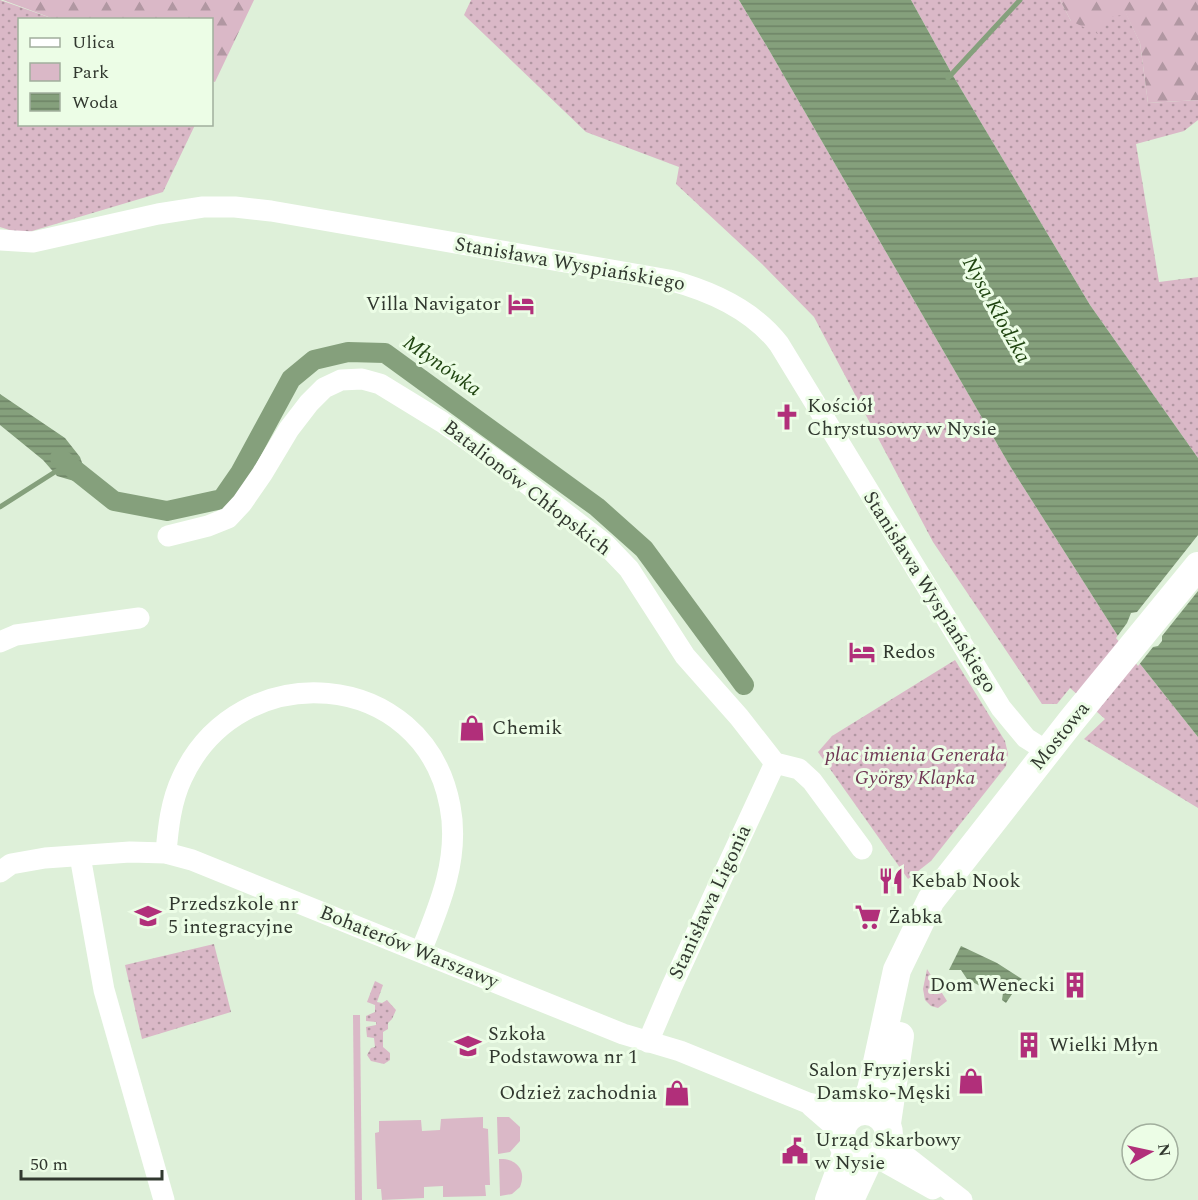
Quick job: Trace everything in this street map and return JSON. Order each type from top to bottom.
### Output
[{"type":"street","name":"Stanisława Wyspiańskiego","points":[[0,240],[33,243],[177,210],[235,207],[271,211],[648,276],[694,286],[726,300],[766,327],[779,344],[1001,708],[1026,738],[1048,752]]},
{"type":"street","name":"Batalionów Chłopskich","points":[[168,536],[208,526],[228,518],[242,503],[262,474],[289,429],[324,388],[341,380],[362,379],[380,384],[442,422],[504,466],[605,544],[629,569],[685,656],[739,717],[775,763]]},
{"type":"street","name":"Mostowa","points":[[865,1136],[907,987],[912,941],[931,900],[1076,715],[1198,566]]},
{"type":"street","points":[[0,642],[16,635],[139,618]]},
{"type":"street","points":[[166,853],[174,796],[182,777],[206,741],[221,725],[237,713],[273,698],[303,692],[337,693],[366,701],[396,717],[420,739],[440,773],[451,807],[451,856],[446,884],[421,951]]},
{"type":"street","points":[[775,763],[800,769],[862,849]]},
{"type":"street","name":"Stanisława Ligonia","points":[[648,1042],[775,763]]},
{"type":"street","name":"Bohaterów Warszawy","points":[[0,872],[11,864],[45,858],[130,852],[166,853],[203,865],[648,1042],[680,1051],[808,1103],[865,1136],[920,1183],[959,1198]]},
{"type":"street","points":[[80,855],[105,990],[164,1200]]},
{"type":"street","points":[[829,1200],[865,1136]]},
{"type":"street","points":[[850,1200],[865,1136]]},
{"type":"green space","points":[[0,0],[51,18],[18,18],[18,126],[195,126],[163,192],[22,234],[0,227]]},
{"type":"green space","points":[[3,0],[254,0],[215,82],[213,81],[213,18],[51,18]]},
{"type":"green space","points":[[471,0],[739,0],[1010,466],[1118,636],[1198,737],[1198,808],[1084,739],[1105,719],[1070,688],[1057,704],[1042,704],[933,542],[814,317],[762,264],[676,184],[679,167],[586,132],[464,15]]},
{"type":"green space","points":[[911,0],[1060,0],[1071,21],[1126,13],[1140,43],[1148,103],[1198,100],[1198,120],[1184,131],[1136,144],[1159,282],[1198,277],[1198,458],[1090,305],[952,74]]},
{"type":"green space","points":[[1060,0],[1198,0],[1198,100],[1148,103],[1140,43],[1126,14],[1112,17],[1098,34],[1071,21]]},
{"type":"green space","name":"plac imienia Generała György Klapka","points":[[955,660],[1005,741],[1008,754],[1006,766],[931,861],[908,879],[818,752],[832,736]]},
{"type":"green space","points":[[214,944],[231,1012],[142,1039],[125,965]]},
{"type":"green space","points":[[927,969],[947,1001],[938,1008],[931,1006],[925,1000],[923,989]]},
{"type":"green space","points":[[375,981],[383,985],[377,1002],[382,1003],[387,1000],[396,1010],[388,1023],[388,1029],[383,1032],[383,1047],[390,1053],[390,1060],[384,1064],[371,1061],[367,1055],[371,1048],[375,1047],[374,1038],[367,1037],[366,1027],[376,1025],[376,1022],[366,1021],[366,1016],[375,1012],[375,1005],[367,1002]]},
{"type":"green space","points":[[353,1015],[360,1015],[362,1200],[355,1200]]},
{"type":"green space","points":[[483,1117],[483,1128],[488,1129],[490,1185],[485,1185],[486,1196],[443,1197],[443,1186],[424,1187],[424,1198],[382,1200],[381,1189],[377,1189],[375,1133],[379,1132],[379,1121],[421,1120],[422,1131],[440,1130],[441,1119]]},
{"type":"green space","points":[[497,1117],[509,1117],[520,1127],[520,1141],[510,1152],[498,1154]]},
{"type":"green space","points":[[499,1159],[515,1163],[521,1170],[520,1187],[512,1194],[500,1196]]},
{"type":"water","name":"Nysa Kłodzka","points":[[739,0],[911,0],[952,74],[1090,305],[1198,458],[1198,737],[1118,636],[1010,466]]},
{"type":"water","points":[[0,394],[65,438],[80,457],[85,471],[74,481],[57,476],[43,460],[0,425]]},
{"type":"water","points":[[961,946],[997,963],[1022,979],[1006,1003],[1002,1000],[1003,993],[999,986],[989,983],[982,987],[967,979],[961,970],[949,970]]},
{"type":"pier","points":[[1198,535],[1198,591],[1162,636],[1162,641],[1158,646],[1153,647],[1138,666],[1116,638],[1131,613],[1137,612]]},
{"type":"waterway","points":[[948,78],[1020,0]]},
{"type":"waterway","name":"Młynówka","points":[[60,458],[114,501],[167,511],[222,499],[240,473],[291,379],[314,360],[348,352],[385,353],[597,507],[644,549],[744,685]]},
{"type":"waterway","points":[[0,507],[58,470]]},
{"type":"place","name":"Villa Navigator","points":[[521,304]]},
{"type":"place","name":"Kościół Chrystusowy w Nysie","points":[[787,417]]},
{"type":"place","name":"Redos","points":[[862,652]]},
{"type":"place","name":"Chemik","points":[[472,728]]},
{"type":"place","name":"Kebab Nook","points":[[891,881]]},
{"type":"place","name":"Przedszkole nr 5 integracyjne","points":[[148,916]]},
{"type":"place","name":"Żabka","points":[[868,917]]},
{"type":"place","name":"Dom Wenecki","points":[[1075,985]]},
{"type":"place","name":"Wielki Młyn","points":[[1029,1045]]},
{"type":"place","name":"Szkoła Podstawowa nr 1","points":[[468,1046]]},
{"type":"place","name":"Salon Fryzjerski Damsko-Męski","points":[[971,1081]]},
{"type":"place","name":"Odzież zachodnia","points":[[677,1093]]},
{"type":"place","name":"Urząd Skarbowy w Nysie","points":[[795,1151]]}]
